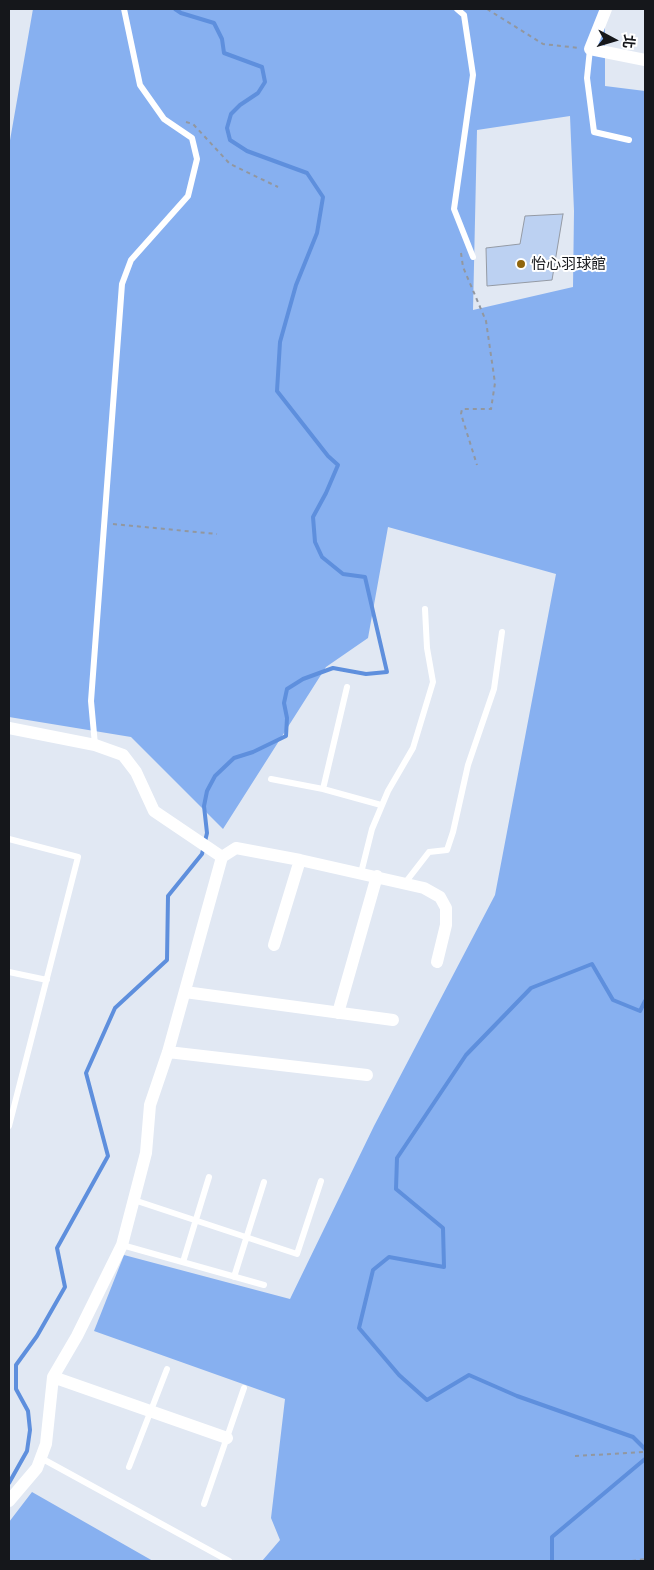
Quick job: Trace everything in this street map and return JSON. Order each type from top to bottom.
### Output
[{"type":"street","points":[[606,9],[590,49],[645,60]]},
{"type":"street","points":[[9,728],[95,745],[123,755],[136,772],[154,812],[222,858]]},
{"type":"street","points":[[9,1501],[37,1468],[46,1444],[53,1377],[122,1245],[146,1153],[150,1106],[168,1052],[222,858],[236,848],[377,876],[424,888],[440,897],[446,908],[446,925],[437,962]]},
{"type":"street","points":[[274,945],[300,860]]},
{"type":"street","points":[[338,1012],[377,876]]},
{"type":"street","points":[[185,992],[393,1020]]},
{"type":"street","points":[[168,1052],[367,1075]]},
{"type":"street","points":[[53,1377],[227,1438]]},
{"type":"lane","points":[[95,745],[91,700],[122,284],[131,260],[188,196],[197,159],[192,138],[164,119],[140,85],[124,9]]},
{"type":"lane","points":[[457,9],[464,14],[473,75],[454,209],[473,257]]},
{"type":"lane","points":[[590,49],[587,78],[594,132],[630,140]]},
{"type":"lane","points":[[361,873],[372,829],[381,805],[413,748],[433,682],[427,648],[425,609]]},
{"type":"lane","points":[[405,883],[429,852],[447,850],[453,832],[468,764],[494,689],[502,632]]},
{"type":"lane","points":[[323,789],[347,687]]},
{"type":"lane","points":[[270,779],[323,789],[381,805]]},
{"type":"lane","points":[[9,839],[78,857],[48,980],[9,1126]]},
{"type":"lane","points":[[9,972],[48,980]]},
{"type":"lane","points":[[183,1262],[209,1177]]},
{"type":"lane","points":[[134,1200],[297,1254],[321,1181]]},
{"type":"lane","points":[[234,1277],[248,1238],[264,1182]]},
{"type":"lane","points":[[122,1245],[264,1285]]},
{"type":"lane","points":[[129,1467],[167,1369]]},
{"type":"lane","points":[[204,1504],[244,1388]]},
{"type":"lane","points":[[41,1458],[230,1561]]},
{"type":"path","points":[[487,9],[543,44],[590,49]]},
{"type":"path","points":[[184,122],[194,124],[230,164],[278,187]]},
{"type":"path","points":[[460,248],[463,267],[486,321],[495,383],[491,409],[462,409],[460,414],[477,466]]},
{"type":"path","points":[[104,524],[217,534]]},
{"type":"path","points":[[575,1456],[645,1452]]},
{"type":"path","points":[[632,1561],[645,1558]]},
{"type":"shaded area","points":[[33,9],[605,9],[605,86],[645,91],[645,1561],[262,1561],[280,1540],[271,1518],[285,1399],[94,1331],[124,1255],[290,1299],[374,1126],[495,895],[556,574],[388,527],[368,638],[326,667],[223,829],[131,737],[9,717],[9,146]],"holes":[[[570,116],[574,211],[573,287],[473,310],[477,130]]]},
{"type":"shaded area","points":[[32,1492],[153,1561],[9,1561],[9,1522]]},
{"type":"building","name":"怡心羽球館","points":[[563,214],[552,280],[487,286],[486,248],[520,244],[525,216]]},
{"type":"waterway","points":[[9,1483],[27,1451],[30,1430],[28,1411],[16,1389],[16,1365],[37,1336],[65,1287],[57,1248],[108,1156],[86,1073],[115,1008],[167,960],[168,896],[202,854],[207,833],[204,806],[207,791],[215,776],[234,758],[253,752],[286,736],[287,718],[284,703],[287,689],[303,679],[333,668],[366,674],[387,672],[365,577],[343,574],[322,557],[315,542],[313,517],[338,465],[328,456],[277,391],[280,342],[296,285],[317,233],[323,197],[307,173],[247,151],[230,140],[227,128],[231,114],[240,105],[258,93],[265,82],[262,67],[224,53],[222,39],[214,23],[181,13],[175,9]]},
{"type":"waterway","points":[[645,1001],[640,1011],[613,1000],[592,964],[531,988],[466,1055],[397,1158],[396,1189],[443,1228],[444,1267],[389,1257],[373,1270],[359,1328],[399,1375],[427,1400],[469,1375],[517,1396],[633,1437],[645,1449]]},
{"type":"waterway","points":[[552,1561],[552,1537],[645,1459]]},
{"type":"place","name":"怡心羽球館","points":[[521,264]]}]
